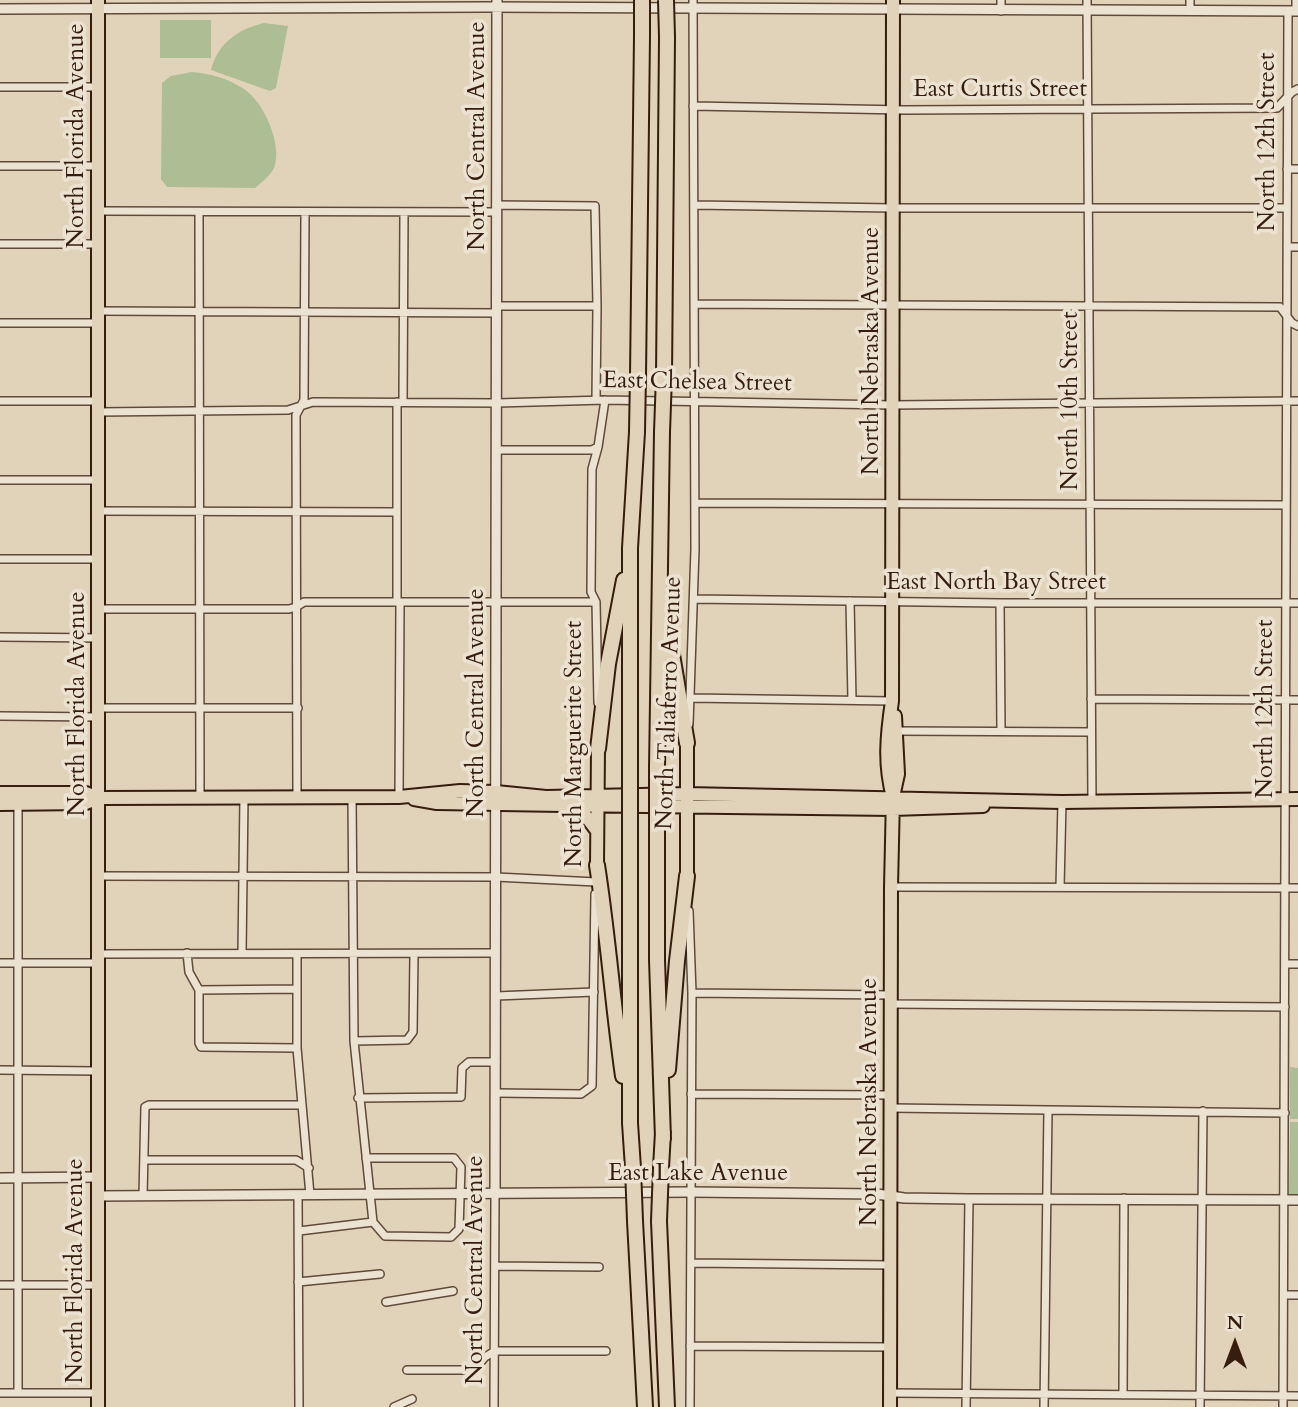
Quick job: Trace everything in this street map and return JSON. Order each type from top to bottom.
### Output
[{"type":"highway","points":[[630,1123],[630,548],[637,432],[642,0]]},
{"type":"highway","points":[[663,1139],[657,960],[657,768],[664,376],[666,0]]},
{"type":"highway","points":[[598,749],[608,664],[630,548]]},
{"type":"highway","points":[[659,580],[687,743]]},
{"type":"highway","points":[[597,865],[630,1123],[645,1407]]},
{"type":"highway","points":[[667,1407],[659,1221],[677,961],[687,876]]},
{"type":"main road","name":"North Florida Avenue","points":[[97,1407],[98,4]]},
{"type":"main road","name":"North Nebraska Avenue","points":[[890,1407],[892,803],[887,774],[892,701],[893,5]]},
{"type":"main road","name":"North Nebraska Avenue","points":[[892,701],[897,731],[898,775],[892,803]]},
{"type":"main road","name":"North Taliaferro Avenue","points":[[687,743],[687,876]]},
{"type":"main road","name":"North Marguerite Street","points":[[597,865],[598,749]]},
{"type":"main road","points":[[0,793],[86,793],[99,798]]},
{"type":"main road","points":[[0,804],[86,803],[99,798],[399,797],[437,803],[546,797],[598,801],[892,803],[958,808],[1039,801],[1291,799]]},
{"type":"main road","points":[[496,798],[568,805],[598,801]]},
{"type":"main road","points":[[687,800],[710,806],[892,803]]},
{"type":"main road","points":[[568,805],[585,815],[597,831]]},
{"type":"main road","points":[[688,833],[697,816],[710,806]]},
{"type":"street","points":[[1001,0],[1001,11]]},
{"type":"street","name":"North 10th Street","points":[[1087,0],[1092,801]]},
{"type":"street","points":[[1190,11],[1191,0]]},
{"type":"street","name":"North 12th Street","points":[[1283,1407],[1286,888],[1291,799],[1285,700],[1287,100],[1296,0]]},
{"type":"street","points":[[0,9],[98,4],[497,4],[893,5],[1001,11],[1294,12]]},
{"type":"street","name":"North Central Avenue","points":[[494,1407],[497,4]]},
{"type":"street","name":"North Taliaferro Avenue","points":[[687,743],[691,698],[695,503],[693,5]]},
{"type":"street","points":[[0,87],[99,87]]},
{"type":"street","points":[[1287,100],[1292,92],[1298,89]]},
{"type":"street","name":"East Curtis Street","points":[[693,106],[1089,110],[1277,108],[1287,100]]},
{"type":"street","points":[[0,166],[98,166]]},
{"type":"street","points":[[1287,169],[1298,169]]},
{"type":"street","points":[[694,205],[1287,208]]},
{"type":"street","points":[[99,211],[305,213],[595,206],[596,400]]},
{"type":"street","points":[[200,212],[200,797]]},
{"type":"street","points":[[399,797],[397,512],[405,313],[404,212]]},
{"type":"street","points":[[297,797],[296,415],[304,400],[305,213]]},
{"type":"street","points":[[0,244],[98,244]]},
{"type":"street","points":[[1287,247],[1298,247]]},
{"type":"street","points":[[694,304],[1280,307],[1292,323],[1298,326]]},
{"type":"street","points":[[0,323],[200,312],[405,313],[597,306]]},
{"type":"street","name":"East Chelsea Street","points":[[0,401],[199,411],[288,410],[313,402],[497,403],[605,400],[892,405],[1298,401]]},
{"type":"street","name":"North Marguerite Street","points":[[598,749],[596,602],[591,592],[592,469],[605,400]]},
{"type":"street","points":[[496,450],[592,450],[598,447]]},
{"type":"street","points":[[582,450],[587,453],[592,469]]},
{"type":"street","points":[[0,480],[98,480]]},
{"type":"street","points":[[695,503],[1286,505]]},
{"type":"street","points":[[99,511],[397,512]]},
{"type":"street","points":[[0,559],[99,559]]},
{"type":"street","name":"East North Bay Street","points":[[694,599],[1298,603]]},
{"type":"street","points":[[850,601],[852,700]]},
{"type":"street","points":[[99,609],[296,607],[304,602],[596,602]]},
{"type":"street","points":[[1000,603],[1000,731]]},
{"type":"street","points":[[0,637],[99,638]]},
{"type":"street","points":[[691,698],[892,701]]},
{"type":"street","points":[[1091,699],[1298,700]]},
{"type":"street","points":[[0,716],[201,708],[298,708]]},
{"type":"street","points":[[897,731],[1091,732]]},
{"type":"street","points":[[242,953],[244,797]]},
{"type":"street","points":[[352,797],[354,1041],[358,1098],[373,1222],[385,1236],[451,1237],[459,1229],[461,1167],[454,1158],[366,1158]]},
{"type":"street","points":[[1060,887],[1062,802]]},
{"type":"street","points":[[18,804],[18,1392]]},
{"type":"street","name":"North Marguerite Street","points":[[496,1093],[582,1094],[590,1090],[593,1082],[597,865]]},
{"type":"street","points":[[99,876],[496,877],[596,882]]},
{"type":"street","name":"North Taliaferro Avenue","points":[[687,876],[692,993],[690,1407]]},
{"type":"street","points":[[891,887],[1298,888]]},
{"type":"street","points":[[0,963],[187,953],[496,953]]},
{"type":"street","points":[[187,953],[189,972],[199,990],[199,1043],[205,1048],[297,1048]]},
{"type":"street","points":[[297,954],[297,1048],[301,1105],[310,1168],[310,1195]]},
{"type":"street","points":[[354,1041],[407,1040],[411,1037],[414,954]]},
{"type":"street","points":[[1286,964],[1298,964]]},
{"type":"street","points":[[199,990],[297,989]]},
{"type":"street","points":[[496,996],[594,992]]},
{"type":"street","points":[[692,993],[1285,1007]]},
{"type":"street","points":[[358,1098],[461,1097],[462,1068],[469,1062],[496,1062]]},
{"type":"street","points":[[0,1070],[97,1071]]},
{"type":"street","points":[[691,1094],[1048,1110],[1285,1112]]},
{"type":"street","points":[[143,1196],[145,1107],[301,1105]]},
{"type":"street","points":[[1044,1407],[1048,1110]]},
{"type":"street","points":[[1200,1407],[1203,1111]]},
{"type":"street","points":[[144,1160],[296,1160],[310,1168]]},
{"type":"street","points":[[0,1178],[97,1177]]},
{"type":"street","name":"East Lake Avenue","points":[[97,1196],[691,1192],[877,1194],[969,1199],[1298,1199]]},
{"type":"street","points":[[298,1195],[299,1407]]},
{"type":"street","points":[[1123,1395],[1124,1198]]},
{"type":"street","points":[[966,1407],[969,1199]]},
{"type":"street","points":[[299,1231],[373,1222]]},
{"type":"street","points":[[691,1264],[891,1265]]},
{"type":"street","points":[[495,1266],[599,1267]]},
{"type":"street","points":[[298,1282],[380,1274]]},
{"type":"street","points":[[0,1285],[98,1285]]},
{"type":"street","points":[[386,1302],[453,1291]]},
{"type":"street","points":[[1285,1295],[1298,1295]]},
{"type":"street","points":[[690,1346],[890,1347]]},
{"type":"street","points":[[407,1370],[474,1370],[485,1357],[495,1351],[606,1352]]},
{"type":"street","points":[[0,1392],[97,1393]]},
{"type":"street","points":[[890,1393],[1298,1396]]},
{"type":"street","points":[[394,1407],[412,1399]]},
{"type":"green space","points":[[160,20],[211,20],[211,58],[160,58]]},
{"type":"green space","points":[[264,23],[288,26],[276,88],[270,91],[211,70],[214,60],[230,39],[246,29]]},
{"type":"green space","points":[[192,72],[219,77],[238,85],[251,95],[265,114],[274,136],[276,159],[272,171],[255,188],[167,187],[161,179],[162,83],[171,76]]},
{"type":"green space","points":[[1290,1067],[1298,1068],[1298,1119],[1290,1119]]},
{"type":"green space","points":[[1290,1122],[1298,1122],[1298,1196],[1289,1196]]}]
